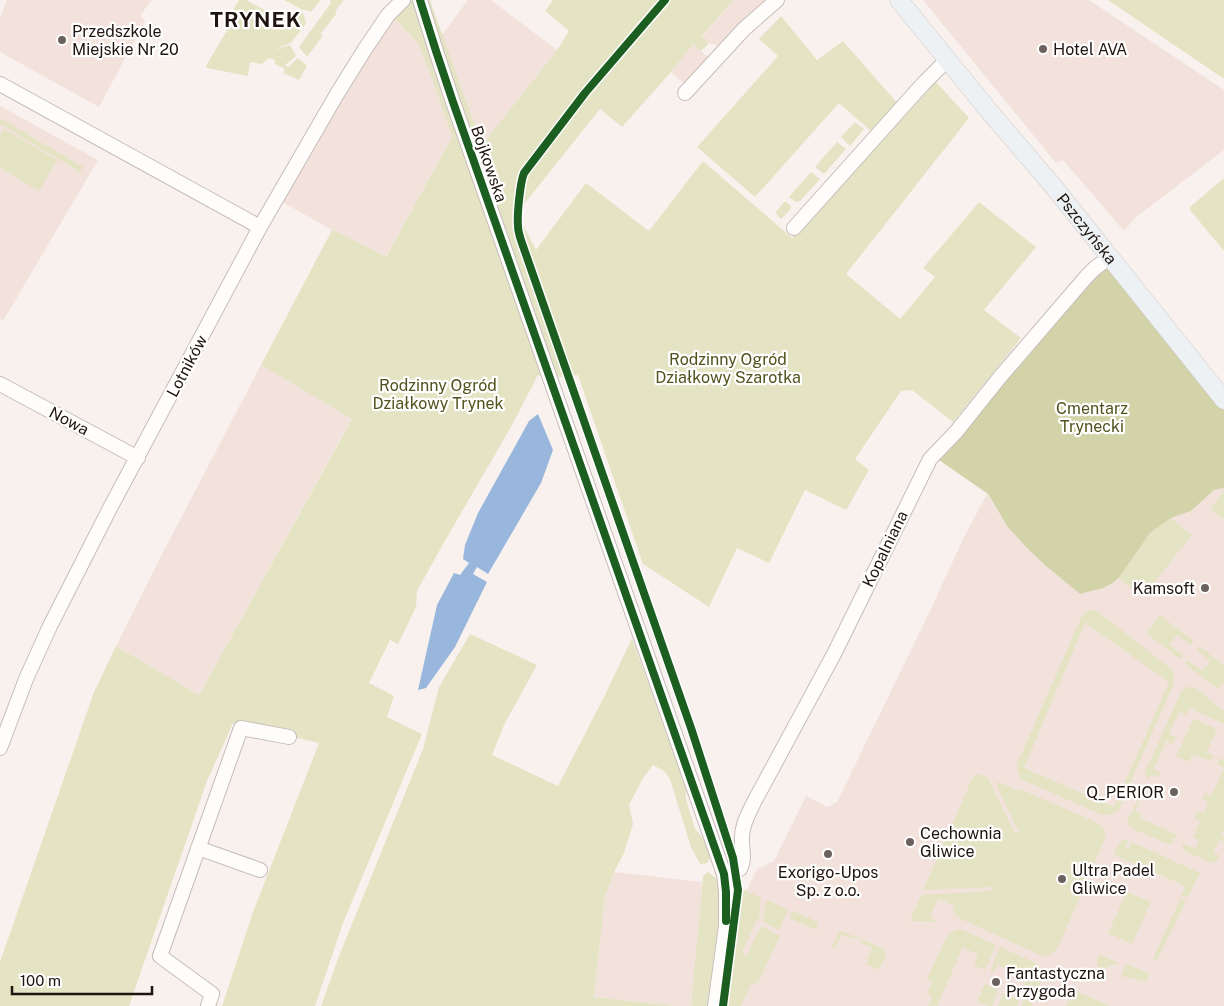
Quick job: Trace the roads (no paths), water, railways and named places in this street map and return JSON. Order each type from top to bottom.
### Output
[{"type":"main road","name":"Pszczyńska","points":[[899,0],[1053,186],[1224,400]]},
{"type":"street","name":"Lotników","points":[[0,748],[26,678],[50,626],[109,510],[260,227],[337,94],[388,15],[403,0]]},
{"type":"street","name":"Bojkowska","points":[[420,0],[456,111],[724,874],[726,926],[715,1006]]},
{"type":"street","points":[[685,93],[744,29],[777,0]]},
{"type":"street","points":[[794,228],[923,84],[947,60]]},
{"type":"street","points":[[0,84],[260,227]]},
{"type":"street","name":"Kopalniana","points":[[724,874],[740,869],[742,866],[741,837],[747,817],[834,654],[930,459],[956,432],[1000,377],[1087,276],[1110,258]]},
{"type":"street","name":"Nowa","points":[[0,384],[138,458]]},
{"type":"street","points":[[208,1006],[212,994],[160,956],[241,728],[288,737]]},
{"type":"street","points":[[198,848],[260,870]]},
{"type":"water","points":[[538,414],[553,450],[541,483],[488,574],[477,567],[473,574],[487,582],[455,647],[426,688],[418,690],[437,605],[454,573],[460,575],[469,563],[463,559],[465,545],[478,513],[529,421]]},
{"type":"place","name":"Przedszkole Miejskie Nr 20","points":[[62,40]]},
{"type":"place","name":"Hotel AVA","points":[[1043,49]]},
{"type":"place","name":"Kamsoft","points":[[1205,588]]},
{"type":"place","name":"Q_PERIOR","points":[[1174,792]]},
{"type":"place","name":"Cechownia Gliwice","points":[[910,842]]},
{"type":"place","name":"Exorigo-Upos Sp. z o.o.","points":[[828,854]]},
{"type":"place","name":"Ultra Padel Gliwice","points":[[1062,879]]},
{"type":"place","name":"Fantastyczna Przygoda","points":[[996,982]]},
{"type":"district","name":"TRYNEK","points":[[256,19]]},
{"type":"park label","name":"Rodzinny Ogród Działkowy Szarotka","points":[[728,368]]},
{"type":"park label","name":"Rodzinny Ogród Działkowy Trynek","points":[[438,394]]},
{"type":"park label","name":"Cmentarz Trynecki","points":[[1092,417]]}]
